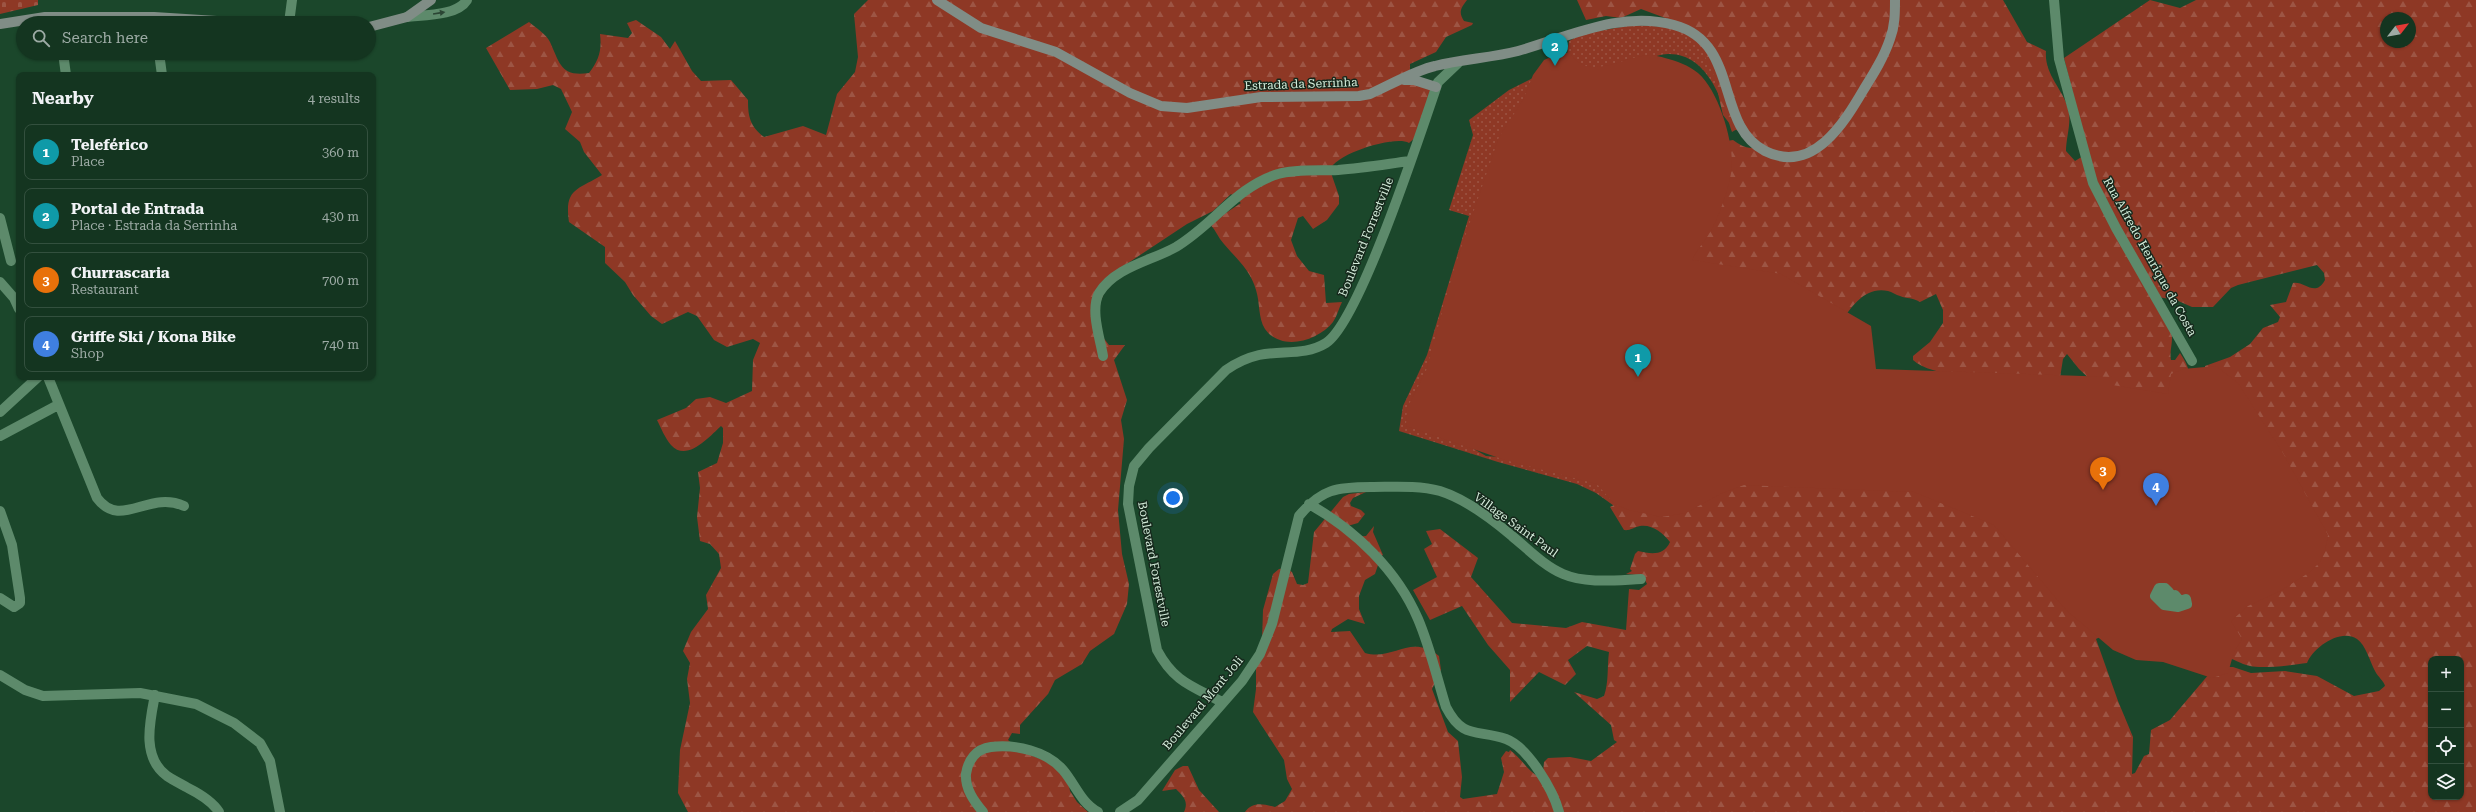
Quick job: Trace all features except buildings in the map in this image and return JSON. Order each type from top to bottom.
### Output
[{"type":"street","points":[[290,16],[292,0]]},
{"type":"street","points":[[407,17],[431,0]]},
{"type":"street","points":[[376,24],[407,17],[448,11],[464,5],[467,0]]},
{"type":"street","name":"Estrada da Serrinha","points":[[937,0],[981,28],[1056,52],[1130,93],[1147,101],[1172,108],[1202,107],[1237,99],[1261,97],[1359,96],[1370,94],[1434,66],[1458,63],[1519,50],[1606,25],[1643,21],[1676,25],[1702,40],[1714,54],[1737,117],[1753,143],[1765,151],[1777,155],[1793,156],[1808,153],[1822,145],[1836,133],[1848,116],[1881,62],[1891,37],[1895,0]]},
{"type":"street","name":"Rua Alfredo Henrique da Costa","points":[[2054,0],[2059,60],[2093,183],[2116,228],[2192,361]]},
{"type":"street","points":[[0,24],[16,20]]},
{"type":"street","points":[[64,60],[66,72]]},
{"type":"street","points":[[160,60],[162,72]]},
{"type":"street","points":[[1437,84],[1458,63]]},
{"type":"street","points":[[1434,66],[1437,84]]},
{"type":"street","points":[[1402,80],[1414,80],[1437,84]]},
{"type":"street","name":"Boulevard Forrestville","points":[[1222,702],[1182,681],[1167,669],[1158,650],[1128,504],[1129,486],[1134,466],[1149,448],[1226,370],[1235,364],[1259,355],[1313,350],[1328,342],[1340,328],[1359,292],[1410,161],[1437,84]]},
{"type":"street","points":[[1103,356],[1096,306],[1099,294],[1108,282],[1121,272],[1176,246],[1210,221],[1241,192],[1260,181],[1280,174],[1345,169],[1410,161]]},
{"type":"street","points":[[0,218],[11,261]]},
{"type":"street","points":[[3,284],[16,289]]},
{"type":"street","points":[[3,284],[16,304]]},
{"type":"street","points":[[0,412],[35,380]]},
{"type":"street","points":[[49,380],[97,498],[104,506],[112,511],[121,511],[161,501],[173,501],[184,506]]},
{"type":"street","points":[[0,436],[58,405]]},
{"type":"street","name":"Village Saint Paul","points":[[1309,504],[1322,494],[1338,488],[1415,487],[1440,492],[1464,502],[1484,515],[1540,559],[1563,574],[1587,579],[1642,580]]},
{"type":"street","points":[[1309,504],[1331,517],[1356,536],[1405,593],[1418,620],[1446,707],[1452,719],[1461,728],[1472,733],[1506,739],[1519,746],[1531,758],[1559,812]]},
{"type":"street","name":"Boulevard Mont Joli","points":[[1120,812],[1138,800],[1222,702],[1242,681],[1260,654],[1272,624],[1299,516],[1309,504]]},
{"type":"street","points":[[0,511],[12,545],[20,603],[14,606],[0,598]]},
{"type":"street","points":[[0,675],[25,690],[43,696],[114,692],[155,695],[196,704],[234,723],[260,743],[270,761],[280,812]]},
{"type":"street","points":[[155,695],[149,727],[150,746],[154,759],[166,775],[202,796],[219,812]]},
{"type":"street","points":[[983,812],[972,798],[966,780],[968,765],[974,754],[988,747],[1007,746],[1029,750],[1051,759],[1063,770],[1090,808],[1098,812]]},
{"type":"green space","points":[[0,0],[38,0],[38,5],[0,14]]},
{"type":"green space","points":[[868,0],[1467,0],[1462,8],[1461,15],[1464,21],[1473,23],[1472,25],[1446,37],[1436,52],[1410,64],[1410,80],[1435,92],[1416,137],[1409,143],[1402,141],[1379,144],[1354,152],[1342,158],[1334,164],[1330,170],[1339,196],[1339,204],[1327,220],[1313,229],[1303,216],[1298,218],[1291,240],[1297,256],[1309,271],[1324,275],[1326,303],[1342,302],[1333,322],[1326,329],[1309,339],[1290,342],[1280,340],[1272,336],[1265,329],[1261,320],[1256,290],[1250,275],[1209,224],[1241,203],[1231,194],[1213,211],[1187,224],[1122,267],[1110,278],[1098,308],[1102,336],[1109,345],[1125,345],[1114,360],[1127,400],[1121,420],[1124,439],[1118,510],[1122,554],[1129,584],[1127,604],[1114,634],[1090,651],[1082,664],[1055,680],[1048,694],[1020,725],[1020,734],[1012,733],[1008,740],[1020,749],[1035,757],[1065,765],[1070,791],[1077,802],[1088,812],[688,812],[678,793],[680,750],[690,703],[687,679],[690,663],[683,651],[691,632],[708,609],[706,595],[721,568],[719,554],[710,544],[700,541],[697,517],[700,488],[698,472],[717,463],[723,443],[723,428],[721,426],[698,446],[691,450],[684,451],[677,450],[671,445],[657,420],[686,408],[696,399],[710,397],[726,403],[752,391],[753,360],[760,343],[753,339],[727,347],[714,340],[697,316],[688,312],[662,324],[651,316],[633,295],[625,282],[605,263],[605,247],[569,222],[568,211],[571,196],[580,187],[602,175],[584,152],[580,142],[565,129],[572,112],[561,89],[553,85],[537,89],[510,90],[486,48],[529,22],[548,39],[559,63],[567,71],[580,74],[589,73],[599,55],[601,45],[600,34],[628,38],[632,33],[627,23],[636,20],[661,37],[670,49],[675,41],[692,71],[701,81],[731,80],[748,100],[749,116],[751,121],[759,133],[764,137],[803,126],[826,135],[837,94],[855,72],[858,57],[854,14]]},
{"type":"green space","points":[[1577,0],[2003,0],[2027,42],[2046,51],[2046,59],[2050,74],[2068,108],[2069,124],[2066,151],[2075,161],[2088,153],[2064,58],[2150,0],[2180,8],[2196,0],[2476,0],[2476,812],[1245,812],[1251,806],[1258,804],[1275,807],[1285,801],[1292,789],[1287,779],[1284,760],[1253,712],[1256,689],[1256,653],[1262,641],[1263,610],[1273,574],[1279,569],[1286,568],[1292,572],[1297,584],[1303,585],[1308,583],[1314,532],[1343,497],[1349,494],[1366,492],[1353,498],[1350,503],[1351,506],[1361,510],[1365,514],[1358,523],[1344,527],[1354,537],[1366,536],[1374,526],[1373,532],[1383,555],[1381,556],[1375,574],[1365,580],[1359,596],[1359,609],[1365,624],[1348,619],[1332,629],[1331,632],[1350,631],[1365,653],[1385,654],[1410,647],[1419,647],[1429,650],[1439,656],[1441,670],[1432,689],[1448,732],[1458,741],[1462,777],[1460,797],[1463,799],[1497,794],[1504,772],[1501,758],[1506,751],[1509,752],[1510,750],[1539,777],[1543,773],[1544,762],[1548,758],[1570,757],[1591,761],[1617,742],[1614,740],[1611,725],[1574,692],[1597,699],[1604,696],[1606,691],[1609,652],[1587,646],[1568,660],[1576,674],[1565,685],[1539,672],[1510,702],[1510,670],[1488,645],[1462,606],[1430,620],[1413,590],[1437,577],[1424,549],[1432,544],[1426,531],[1440,529],[1478,558],[1471,577],[1512,623],[1566,628],[1582,622],[1626,630],[1629,589],[1639,590],[1647,584],[1641,577],[1626,574],[1632,571],[1630,569],[1635,554],[1638,551],[1648,553],[1661,552],[1670,542],[1661,532],[1649,526],[1640,526],[1624,530],[1610,507],[1614,505],[1647,507],[1912,436],[2112,631],[2096,639],[2118,701],[2133,737],[2132,774],[2135,773],[2144,756],[2149,754],[2151,730],[2170,720],[2215,667],[2233,667],[2251,673],[2285,671],[2317,676],[2354,696],[2379,691],[2385,686],[2375,671],[2363,645],[2357,639],[2350,636],[2343,636],[2328,641],[2315,651],[2307,663],[2256,667],[2223,657],[2205,366],[2230,357],[2250,344],[2263,328],[2278,322],[2280,317],[2270,305],[2286,302],[2293,283],[2302,284],[2310,288],[2317,288],[2321,285],[2325,280],[2324,273],[2317,265],[2238,285],[2231,288],[2213,307],[2192,307],[2176,300],[2152,296],[2157,310],[2169,327],[2172,335],[2171,360],[2175,360],[2180,353],[2187,365],[2189,375],[2181,397],[2094,383],[2079,369],[2067,354],[2063,359],[2059,384],[1982,379],[1940,372],[1924,367],[1913,360],[1913,356],[1930,342],[1943,323],[1943,310],[1936,294],[1920,302],[1914,299],[1898,296],[1888,291],[1880,290],[1866,294],[1854,304],[1841,323],[1680,274],[1727,141],[1733,140],[1742,146],[1749,148],[1752,148],[1753,145],[1747,136],[1733,128],[1723,115],[1714,76],[1699,44],[1684,25],[1641,9],[1621,18],[1606,16],[1586,20]]},
{"type":"green space","points":[[1632,25],[1656,26],[1675,29],[1693,37],[1703,47],[1718,73],[1737,129],[1732,132],[1724,107],[1712,81],[1694,62],[1682,56],[1663,54],[1593,71],[1582,69],[1567,55],[1569,41],[1582,34]]},
{"type":"green space","points":[[1560,53],[1570,53],[1578,62],[1587,66],[1597,67],[1607,66],[1640,56],[1654,55],[1682,64],[1698,73],[1712,91],[1718,102],[1730,140],[1732,163],[1728,187],[1718,215],[1712,229],[1692,260],[1781,274],[1871,326],[1876,369],[2112,377],[2112,385],[2168,394],[2171,374],[2183,369],[2216,366],[2238,383],[2283,453],[2328,535],[2325,551],[2320,562],[2310,572],[2280,591],[2248,606],[2231,621],[2242,639],[2234,652],[2228,673],[2212,678],[2163,662],[2136,660],[2113,650],[2066,610],[1994,525],[1914,492],[1744,485],[1720,494],[1686,513],[1661,517],[1629,510],[1614,504],[1597,484],[1505,460],[1406,426],[1407,408],[1426,371],[1454,269],[1499,137],[1523,100],[1533,75],[1544,60]]},
{"type":"green space","points":[[1541,74],[1429,423],[1486,456],[1499,457],[1531,409],[1625,507],[1617,508],[1596,493],[1577,484],[1498,462],[1399,431],[1403,406],[1427,355],[1469,216],[1449,210],[1473,135],[1469,120],[1509,90]]},
{"type":"green space","points":[[1183,766],[1188,766],[1199,790],[1219,812],[1184,812],[1186,802],[1183,796],[1176,789],[1162,791],[1175,770]]},
{"type":"place","name":"Portal de Entrada","points":[[1555,66]]},
{"type":"place","name":"Teleférico","points":[[1638,377]]},
{"type":"place","name":"Churrascaria","points":[[2103,490]]},
{"type":"place","name":"Griffe Ski / Kona Bike","points":[[2156,506]]}]
